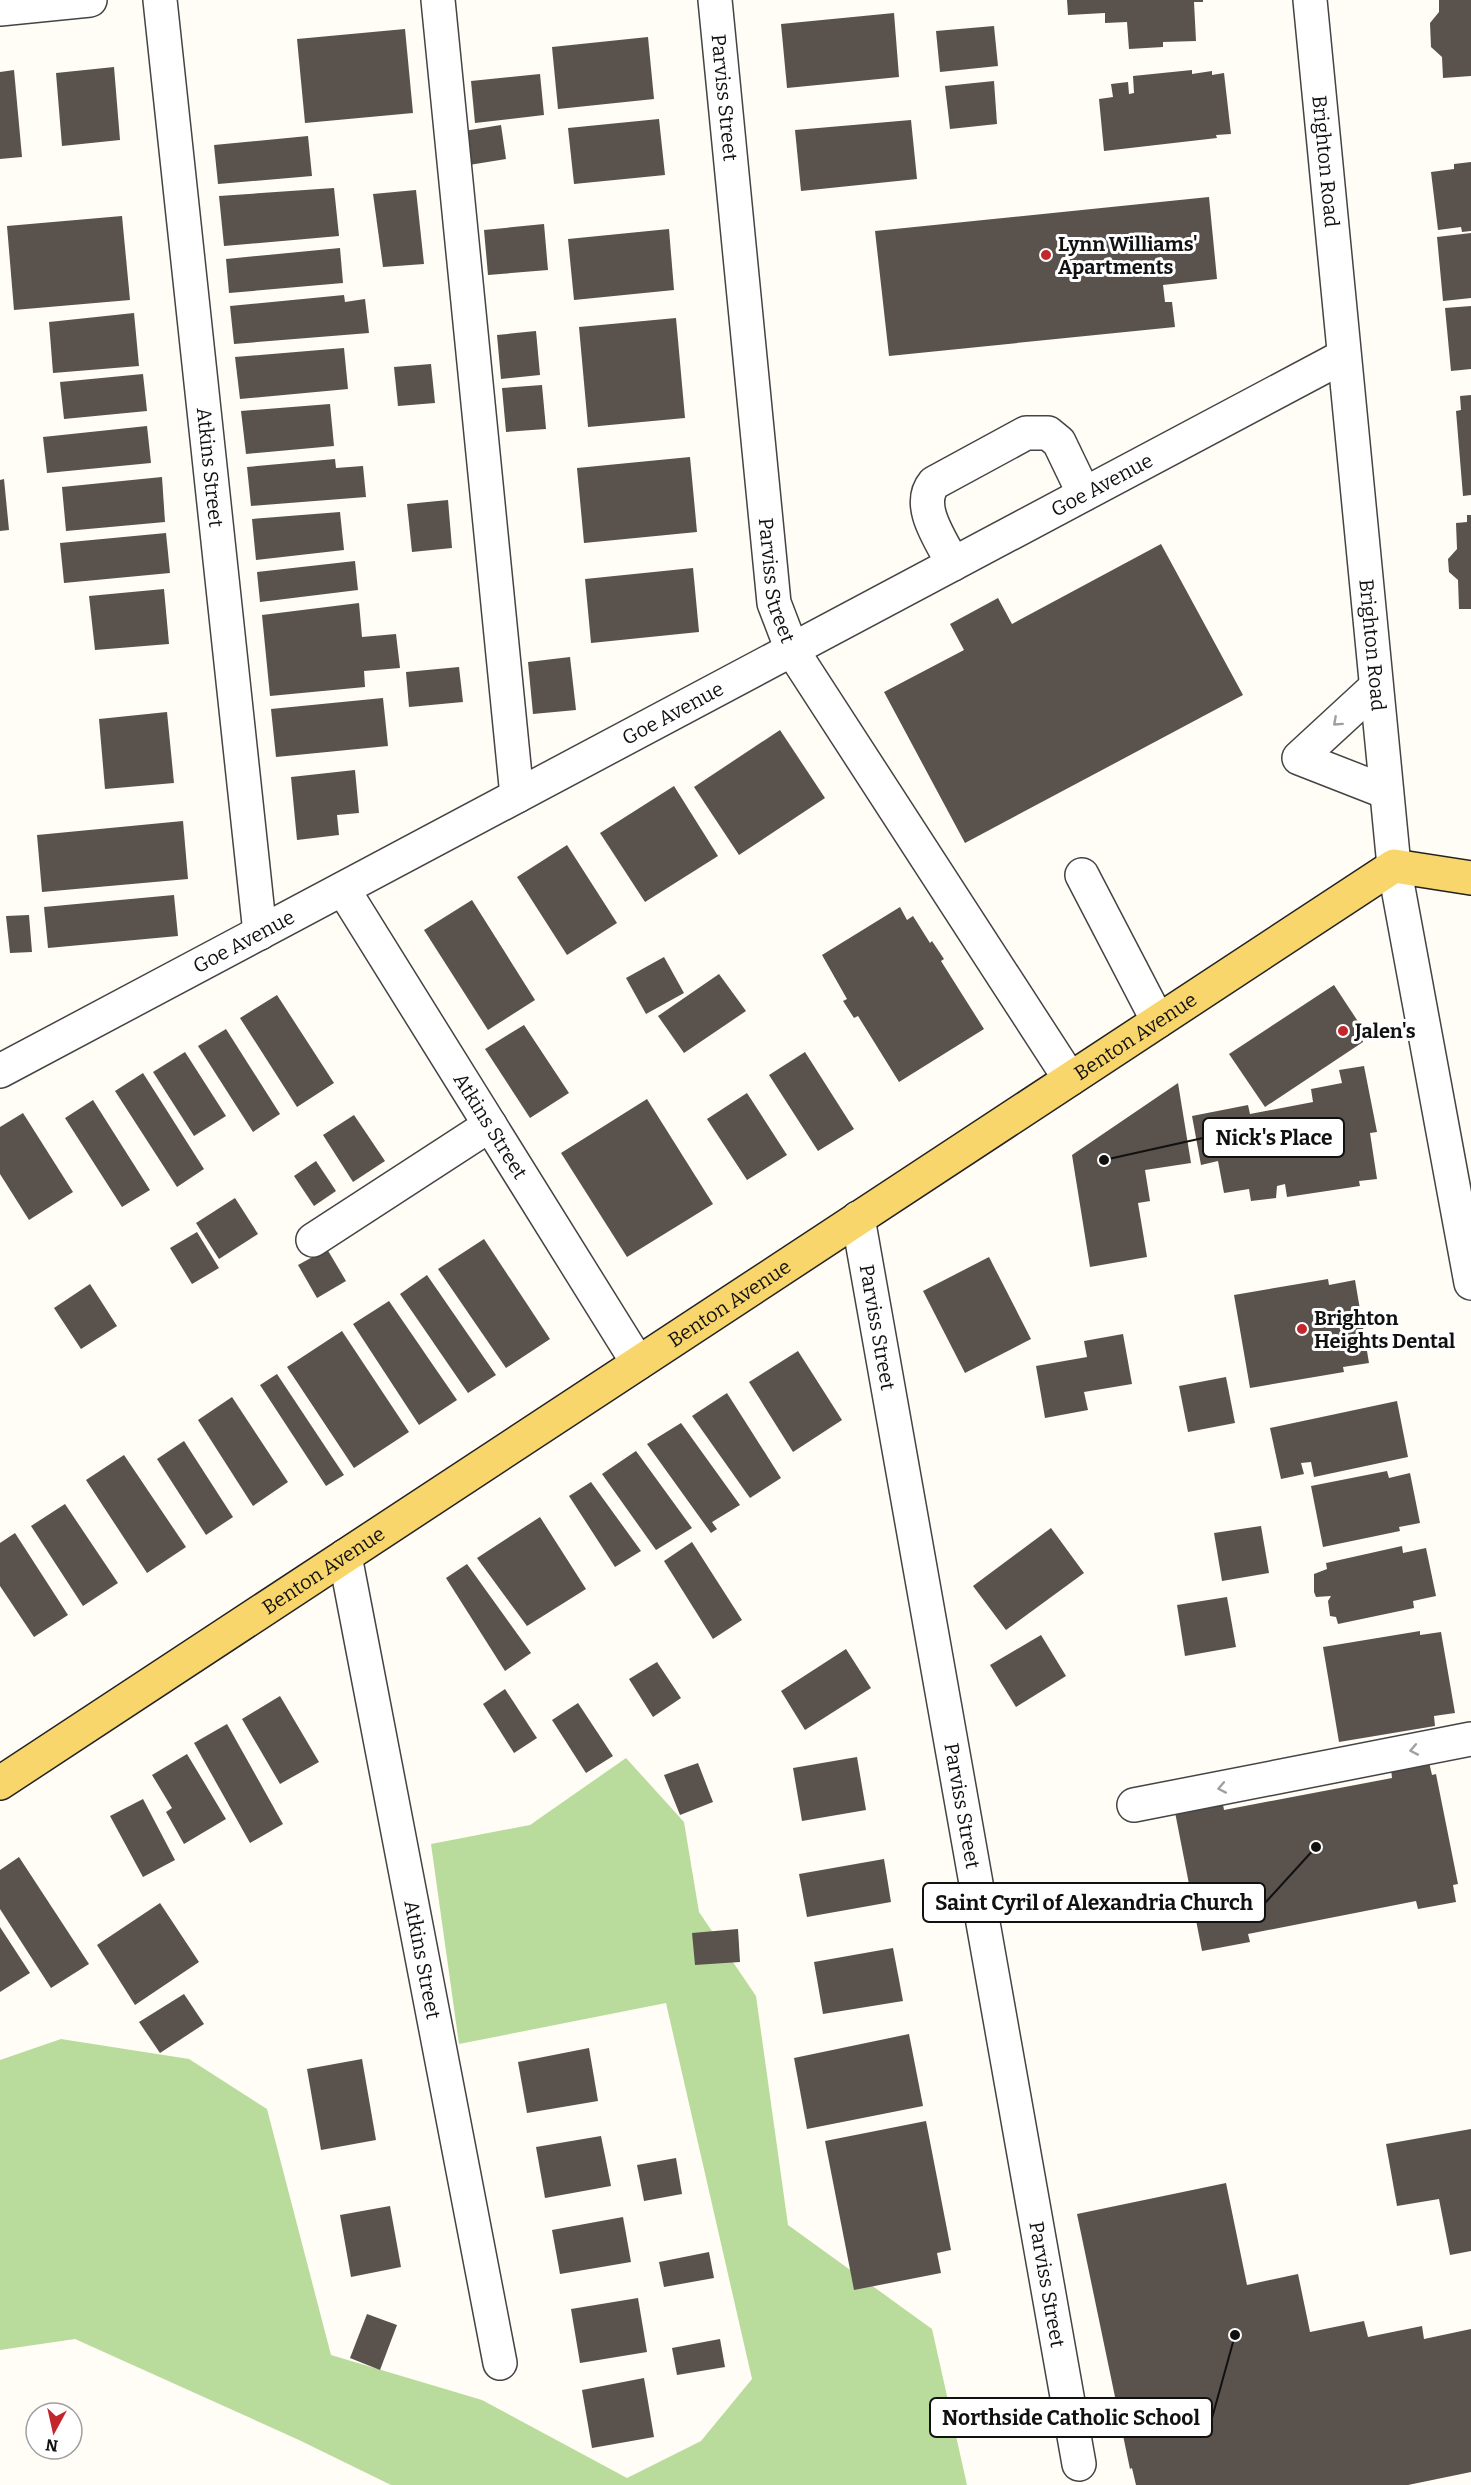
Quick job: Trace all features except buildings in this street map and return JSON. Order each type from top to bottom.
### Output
[{"type":"main road","name":"Benton Avenue","points":[[0,1783],[1394,866]]},
{"type":"main road","points":[[1394,866],[1471,878]]},
{"type":"street","points":[[0,9],[90,0]]},
{"type":"street","name":"Atkins Street","points":[[160,0],[260,933]]},
{"type":"street","points":[[438,0],[517,796]]},
{"type":"street","name":"Parviss Street","points":[[715,0],[774,603],[792,650],[1070,1079]]},
{"type":"street","name":"Brighton Road","points":[[1310,0],[1394,866],[1471,1283]]},
{"type":"street","name":"Goe Avenue","points":[[0,1071],[1344,356]]},
{"type":"street","points":[[952,564],[926,508],[927,491],[934,483],[1026,433],[1048,433],[1059,442],[1084,494]]},
{"type":"street","points":[[1376,687],[1299,758],[1386,792]]},
{"type":"street","points":[[1082,874],[1158,1020]]},
{"type":"street","name":"Atkins Street","points":[[343,889],[638,1363]]},
{"type":"street","points":[[313,1240],[490,1125]]},
{"type":"street","name":"Parviss Street","points":[[858,1218],[1080,2464]]},
{"type":"street","name":"Atkins Street","points":[[345,1556],[500,2363]]},
{"type":"street","points":[[1134,1805],[1471,1739]]},
{"type":"green space","points":[[626,1758],[684,1822],[699,1912],[756,1996],[788,2225],[932,2329],[967,2485],[391,2485],[299,2440],[75,2339],[0,2350],[0,2060],[61,2039],[189,2059],[267,2109],[331,2355],[482,2400],[627,2478],[701,2441],[752,2379],[666,2003],[459,2044],[431,1844],[530,1825]]},
{"type":"place","name":"Lynn Williams' Apartments","points":[[1046,255]]},
{"type":"place","name":"Jalen's","points":[[1343,1031]]},
{"type":"place","name":"Nick's Place","points":[[1104,1160]]},
{"type":"place","name":"Brighton Heights Dental","points":[[1302,1329]]},
{"type":"place","name":"Saint Cyril of Alexandria Church","points":[[1316,1847]]},
{"type":"place","name":"Northside Catholic School","points":[[1235,2335]]}]
